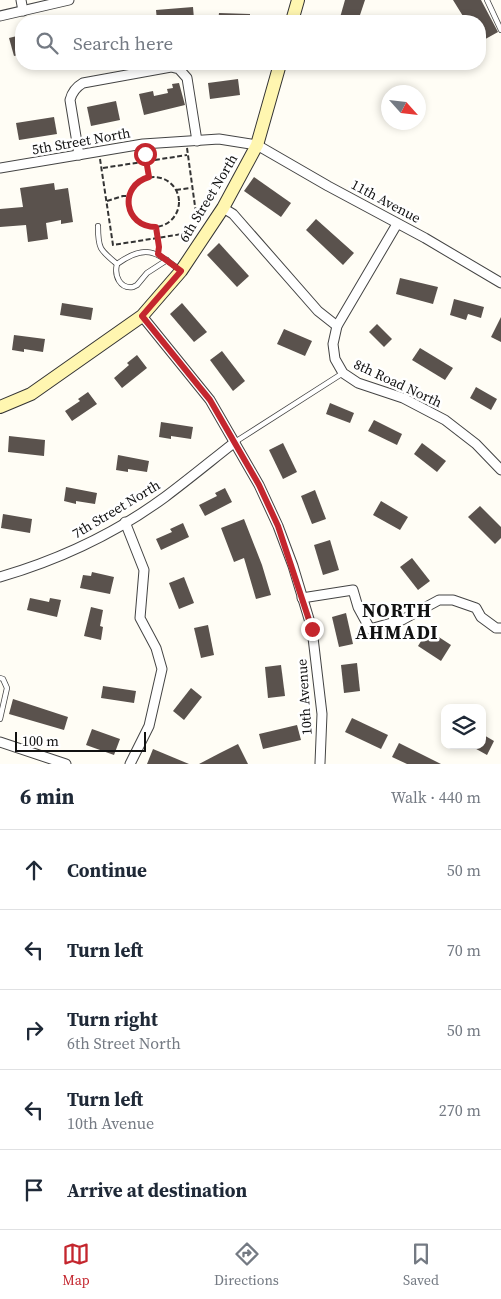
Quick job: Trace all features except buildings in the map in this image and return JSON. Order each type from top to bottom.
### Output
[{"type":"street","points":[[21,0],[23,11]]},
{"type":"street","points":[[0,16],[69,0]]},
{"type":"street","points":[[294,15],[298,0]]},
{"type":"street","points":[[79,155],[70,100],[76,88],[83,83],[154,70]]},
{"type":"street","points":[[179,70],[187,78],[197,141]]},
{"type":"street","name":"6th Street North","points":[[0,407],[31,394],[142,316],[181,271],[223,208],[257,144],[278,70]]},
{"type":"street","name":"5th Street North","points":[[0,168],[143,144],[219,139],[257,144]]},
{"type":"street","name":"11th Avenue","points":[[257,144],[328,186],[425,238],[501,282]]},
{"type":"street","points":[[223,208],[234,214],[318,310],[337,326]]},
{"type":"street","name":"8th Road North","points":[[397,224],[337,326],[333,344],[335,359],[342,373],[358,384],[402,398],[445,420],[476,444],[501,470]]},
{"type":"street","name":"10th Avenue","points":[[142,316],[210,400],[259,485],[278,526],[312,629],[322,714],[321,764]]},
{"type":"street","name":"7th Street North","points":[[0,577],[26,570],[69,553],[126,522],[164,498],[235,442]]},
{"type":"street","points":[[126,522],[144,570],[140,618],[156,648],[162,669],[149,726],[130,764]]},
{"type":"street","points":[[302,598],[353,590],[358,607],[370,630],[402,620],[439,600],[453,600],[476,608],[482,617],[496,628],[501,628]]},
{"type":"street","points":[[0,742],[66,764]]},
{"type":"lane","points":[[487,0],[501,30]]},
{"type":"lane","points":[[98,226],[98,242],[100,247],[117,264]]},
{"type":"lane","points":[[117,264],[148,251],[158,254],[181,271]]},
{"type":"lane","points":[[117,264],[116,273],[119,281],[131,288],[137,285],[146,273],[167,260]]},
{"type":"lane","points":[[235,442],[342,373]]},
{"type":"lane","points":[[0,678],[7,688],[0,719]]},
{"type":"path","points":[[99,151],[113,245],[198,232],[186,141]]},
{"type":"path","points":[[143,144],[149,177]]},
{"type":"path","points":[[102,168],[187,155]]},
{"type":"path","points":[[149,177],[164,179],[169,182],[176,190],[179,199],[178,209],[170,222],[156,227],[145,226],[136,220],[130,212],[128,202],[129,196],[136,184],[149,177]]},
{"type":"path","points":[[176,190],[192,188]]},
{"type":"path","points":[[107,201],[129,196]]},
{"type":"path","points":[[156,227],[158,254]]},
{"type":"district","name":"NORTH AHMADI","points":[[397,621]]},
{"type":"route","points":[[145,154],[149,177],[136,184],[131,192],[128,202],[130,212],[141,224],[156,227],[159,247],[158,254],[181,271],[142,316],[210,400],[259,485],[278,526],[312,629]]}]
